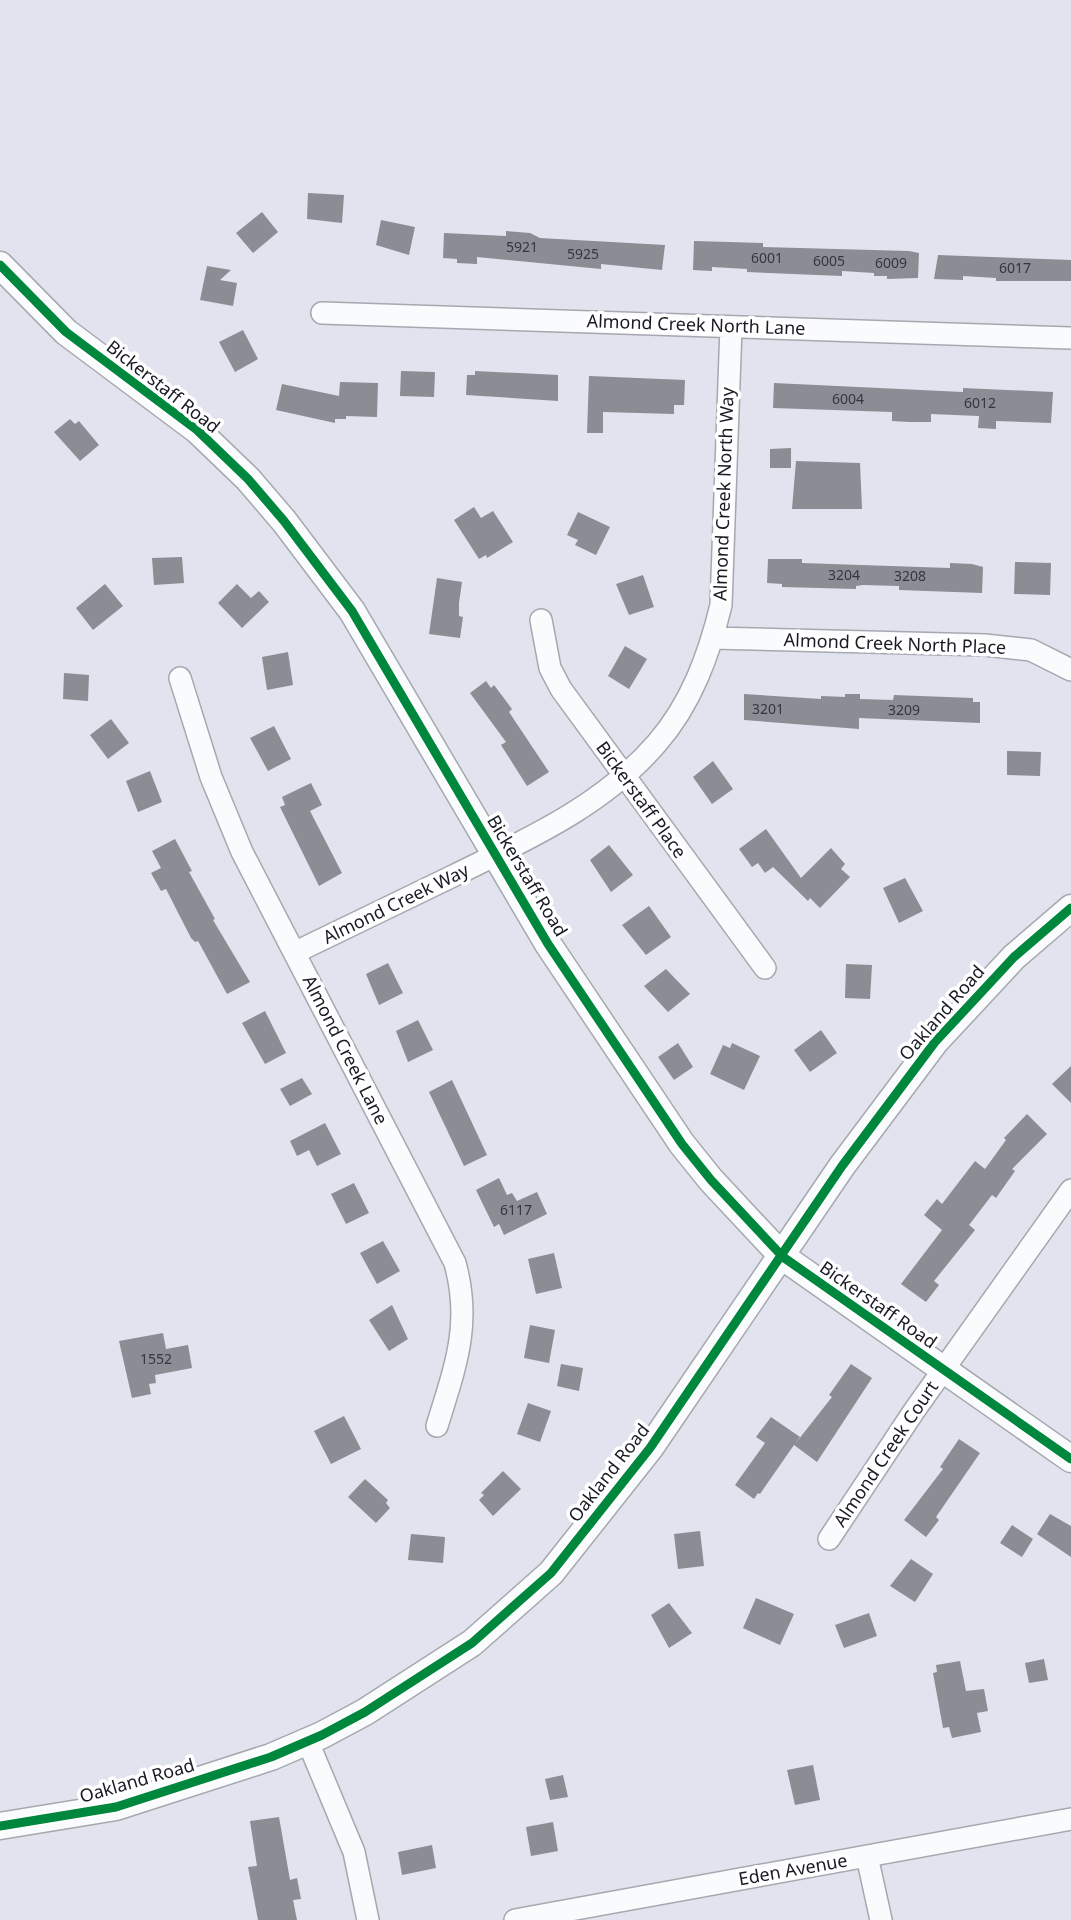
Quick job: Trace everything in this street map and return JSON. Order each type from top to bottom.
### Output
[{"type":"street","name":"Bickerstaff Road","points":[[0,265],[16,285],[66,332],[197,429],[248,479],[284,521],[352,611],[548,944],[682,1144],[711,1180],[783,1257],[1071,1459]]},
{"type":"street","name":"Almond Creek North Lane","points":[[322,313],[1071,338]]},
{"type":"street","name":"Almond Creek North Way","points":[[496,855],[590,803],[656,744],[684,704],[713,638],[721,605],[730,327]]},
{"type":"street","name":"Bickerstaff Place","points":[[541,620],[550,668],[561,689],[765,968]]},
{"type":"street","name":"Almond Creek North Place","points":[[713,638],[985,645],[1031,650],[1071,670]]},
{"type":"street","name":"Almond Creek Lane","points":[[180,678],[211,777],[242,852],[455,1263],[464,1302],[462,1335],[437,1426]]},
{"type":"street","name":"Almond Creek Way","points":[[296,952],[496,855]]},
{"type":"street","name":"Oakland Road","points":[[0,1826],[116,1807],[308,1742],[365,1712],[472,1643],[551,1573],[650,1448],[887,1102],[935,1042],[1014,957],[1071,908]]},
{"type":"street","name":"Almond Creek Court","points":[[829,1539],[1071,1190]]},
{"type":"street","points":[[308,1742],[354,1853],[368,1920]]},
{"type":"street","name":"Eden Avenue","points":[[515,1920],[1071,1819]]},
{"type":"street","points":[[867,1856],[881,1920]]},
{"type":"building","points":[[308,193],[344,195],[342,223],[307,219]]},
{"type":"building","points":[[262,212],[278,232],[253,253],[236,233]]},
{"type":"building","points":[[381,220],[415,227],[409,255],[376,245]]},
{"type":"building","points":[[506,231],[530,233],[540,238],[665,245],[662,270],[601,264],[601,269],[477,257],[477,264],[457,263],[457,259],[443,258],[444,233],[506,236]]},
{"type":"building","points":[[694,241],[763,243],[763,247],[909,251],[919,253],[918,278],[887,279],[887,276],[874,276],[874,273],[842,271],[842,276],[747,272],[747,269],[712,267],[712,271],[693,270]]},
{"type":"building","points":[[938,255],[1071,260],[1071,281],[996,281],[996,278],[963,276],[963,280],[934,279]]},
{"type":"building","points":[[207,266],[231,270],[220,280],[237,283],[233,306],[200,300]]},
{"type":"building","points":[[243,330],[258,359],[235,372],[219,342]]},
{"type":"building","points":[[401,371],[435,372],[434,397],[400,396]]},
{"type":"building","points":[[475,371],[558,375],[558,401],[466,395],[467,375],[475,375]]},
{"type":"building","points":[[589,376],[685,380],[684,405],[674,405],[674,414],[603,412],[603,433],[587,433]]},
{"type":"building","points":[[340,382],[378,383],[377,417],[346,416],[346,419],[335,419],[335,423],[276,410],[282,384],[339,396]]},
{"type":"building","points":[[774,383],[963,392],[963,388],[1053,392],[1051,423],[996,421],[996,429],[978,428],[979,416],[931,414],[931,422],[909,422],[892,421],[892,412],[773,408]]},
{"type":"building","points":[[70,419],[75,424],[79,421],[99,445],[80,461],[54,432]]},
{"type":"building","points":[[791,448],[791,468],[770,468],[770,449]]},
{"type":"building","points":[[796,461],[860,463],[862,509],[792,509]]},
{"type":"building","points":[[474,507],[481,518],[493,511],[513,542],[487,558],[486,555],[479,559],[454,520]]},
{"type":"building","points":[[578,512],[610,527],[596,555],[575,545],[578,540],[567,535]]},
{"type":"building","points":[[182,557],[184,583],[154,585],[152,558]]},
{"type":"building","points":[[768,559],[802,559],[802,563],[950,568],[950,563],[972,564],[983,567],[982,593],[899,590],[899,586],[863,585],[856,586],[856,589],[782,587],[782,584],[767,583]]},
{"type":"building","points":[[1015,562],[1051,563],[1050,595],[1014,594]]},
{"type":"building","points":[[643,575],[654,607],[629,615],[616,584]]},
{"type":"building","points":[[437,578],[462,582],[459,616],[463,617],[460,638],[429,634]]},
{"type":"building","points":[[105,584],[123,606],[93,630],[76,608]]},
{"type":"building","points":[[237,584],[251,598],[259,591],[269,602],[242,628],[218,603]]},
{"type":"building","points":[[625,646],[647,659],[629,689],[608,676]]},
{"type":"building","points":[[288,652],[293,685],[267,690],[262,657]]},
{"type":"building","points":[[64,673],[89,675],[88,701],[63,699]]},
{"type":"building","points":[[486,681],[491,688],[494,685],[512,709],[509,712],[549,772],[527,786],[501,745],[506,742],[470,693]]},
{"type":"building","points":[[744,694],[821,699],[821,696],[845,697],[845,694],[860,694],[860,699],[893,700],[894,695],[973,698],[973,702],[980,702],[980,723],[859,718],[859,729],[744,720]]},
{"type":"building","points":[[111,719],[129,743],[108,759],[90,735]]},
{"type":"building","points":[[274,726],[291,759],[268,771],[250,738]]},
{"type":"building","points":[[1007,751],[1041,752],[1040,776],[1007,775]]},
{"type":"building","points":[[713,761],[733,789],[712,804],[693,777]]},
{"type":"building","points":[[150,771],[162,802],[138,812],[126,781]]},
{"type":"building","points":[[311,783],[322,805],[310,811],[342,873],[319,886],[280,807],[285,805],[282,797]]},
{"type":"building","points":[[766,829],[801,878],[831,848],[845,864],[841,869],[850,877],[820,908],[810,898],[808,901],[773,867],[765,873],[758,863],[752,867],[739,849]]},
{"type":"building","points":[[175,839],[192,871],[189,872],[215,919],[213,920],[250,982],[227,994],[198,941],[195,942],[191,938],[166,889],[161,891],[151,873],[161,868],[152,851]]},
{"type":"building","points":[[609,845],[633,875],[611,892],[590,860]]},
{"type":"building","points":[[905,878],[923,911],[899,923],[883,888]]},
{"type":"building","points":[[649,906],[671,937],[646,955],[622,925]]},
{"type":"building","points":[[388,963],[403,993],[379,1005],[366,974]]},
{"type":"building","points":[[846,964],[872,965],[870,999],[845,998]]},
{"type":"building","points":[[666,969],[690,994],[668,1012],[644,986]]},
{"type":"building","points":[[265,1011],[286,1053],[265,1064],[242,1023]]},
{"type":"building","points":[[418,1020],[433,1050],[408,1062],[396,1031]]},
{"type":"building","points":[[821,1030],[837,1053],[810,1072],[794,1050]]},
{"type":"building","points":[[678,1043],[693,1067],[674,1080],[658,1057]]},
{"type":"building","points":[[732,1043],[760,1056],[744,1090],[710,1074],[723,1045],[730,1048]]},
{"type":"building","points":[[1071,1066],[1071,1103],[1052,1084]]},
{"type":"building","points":[[302,1078],[312,1094],[290,1106],[280,1089]]},
{"type":"building","points":[[452,1080],[487,1155],[464,1166],[429,1092]]},
{"type":"building","points":[[1027,1114],[1047,1134],[1012,1169],[1015,1171],[996,1198],[992,1195],[969,1225],[975,1230],[934,1281],[939,1285],[926,1302],[901,1284],[942,1230],[924,1215],[937,1199],[942,1204],[975,1161],[985,1169],[1006,1140],[1004,1138]]},
{"type":"building","points":[[325,1123],[341,1154],[317,1166],[309,1150],[297,1156],[290,1141]]},
{"type":"building","points":[[499,1178],[507,1195],[512,1193],[517,1201],[537,1192],[547,1214],[504,1235],[499,1224],[494,1227],[476,1190]]},
{"type":"building","points":[[354,1183],[369,1213],[346,1224],[331,1194]]},
{"type":"building","points":[[383,1241],[400,1271],[377,1284],[360,1253]]},
{"type":"building","points":[[554,1253],[562,1288],[536,1294],[528,1259]]},
{"type":"building","points":[[392,1305],[408,1339],[389,1351],[369,1320]]},
{"type":"building","points":[[530,1325],[555,1330],[549,1363],[524,1358]]},
{"type":"building","points":[[163,1333],[166,1349],[188,1345],[192,1368],[155,1375],[156,1383],[149,1384],[151,1394],[132,1398],[119,1341]]},
{"type":"building","points":[[561,1364],[583,1368],[579,1391],[557,1386]]},
{"type":"building","points":[[851,1364],[872,1378],[817,1462],[794,1445],[754,1499],[735,1485],[765,1443],[756,1437],[771,1417],[800,1437],[795,1444],[832,1397],[829,1395]]},
{"type":"building","points":[[528,1403],[551,1411],[540,1442],[517,1434]]},
{"type":"building","points":[[344,1416],[361,1449],[331,1464],[314,1431]]},
{"type":"building","points":[[959,1439],[980,1453],[936,1517],[939,1520],[926,1537],[904,1520],[943,1469],[940,1467]]},
{"type":"building","points":[[503,1471],[521,1489],[493,1516],[479,1500],[484,1495],[481,1493]]},
{"type":"building","points":[[365,1479],[388,1500],[386,1503],[390,1508],[376,1523],[348,1497]]},
{"type":"building","points":[[1050,1514],[1071,1526],[1071,1557],[1037,1534]]},
{"type":"building","points":[[1012,1525],[1033,1539],[1022,1557],[1000,1543]]},
{"type":"building","points":[[700,1531],[704,1566],[678,1569],[674,1534]]},
{"type":"building","points":[[411,1534],[445,1537],[443,1563],[408,1560]]},
{"type":"building","points":[[911,1559],[933,1574],[915,1602],[890,1586]]},
{"type":"building","points":[[756,1598],[794,1614],[780,1645],[743,1628]]},
{"type":"building","points":[[669,1603],[692,1633],[669,1648],[651,1615]]},
{"type":"building","points":[[869,1613],[877,1636],[844,1648],[835,1625]]},
{"type":"building","points":[[1044,1659],[1048,1680],[1029,1683],[1025,1663]]},
{"type":"building","points":[[960,1661],[966,1691],[984,1689],[988,1711],[977,1713],[981,1732],[952,1738],[949,1727],[943,1728],[933,1673],[937,1672],[936,1665]]},
{"type":"building","points":[[813,1765],[820,1800],[795,1805],[787,1770]]},
{"type":"building","points":[[563,1775],[568,1797],[550,1800],[545,1779]]},
{"type":"building","points":[[279,1817],[290,1880],[297,1878],[301,1899],[293,1900],[297,1920],[258,1920],[248,1867],[257,1866],[250,1821]]},
{"type":"building","points":[[553,1822],[558,1851],[531,1856],[526,1827]]},
{"type":"building","points":[[432,1845],[436,1868],[402,1875],[398,1852]]},
{"type":"cycle path","points":[[0,265],[66,332],[197,430],[248,479],[284,521],[352,611],[548,944],[682,1144],[711,1180],[783,1257],[1071,1459]]},
{"type":"cycle path","points":[[0,1826],[116,1807],[271,1757],[322,1735],[365,1712],[472,1643],[551,1573],[650,1448],[842,1166],[935,1042],[1014,957],[1071,908]]}]
